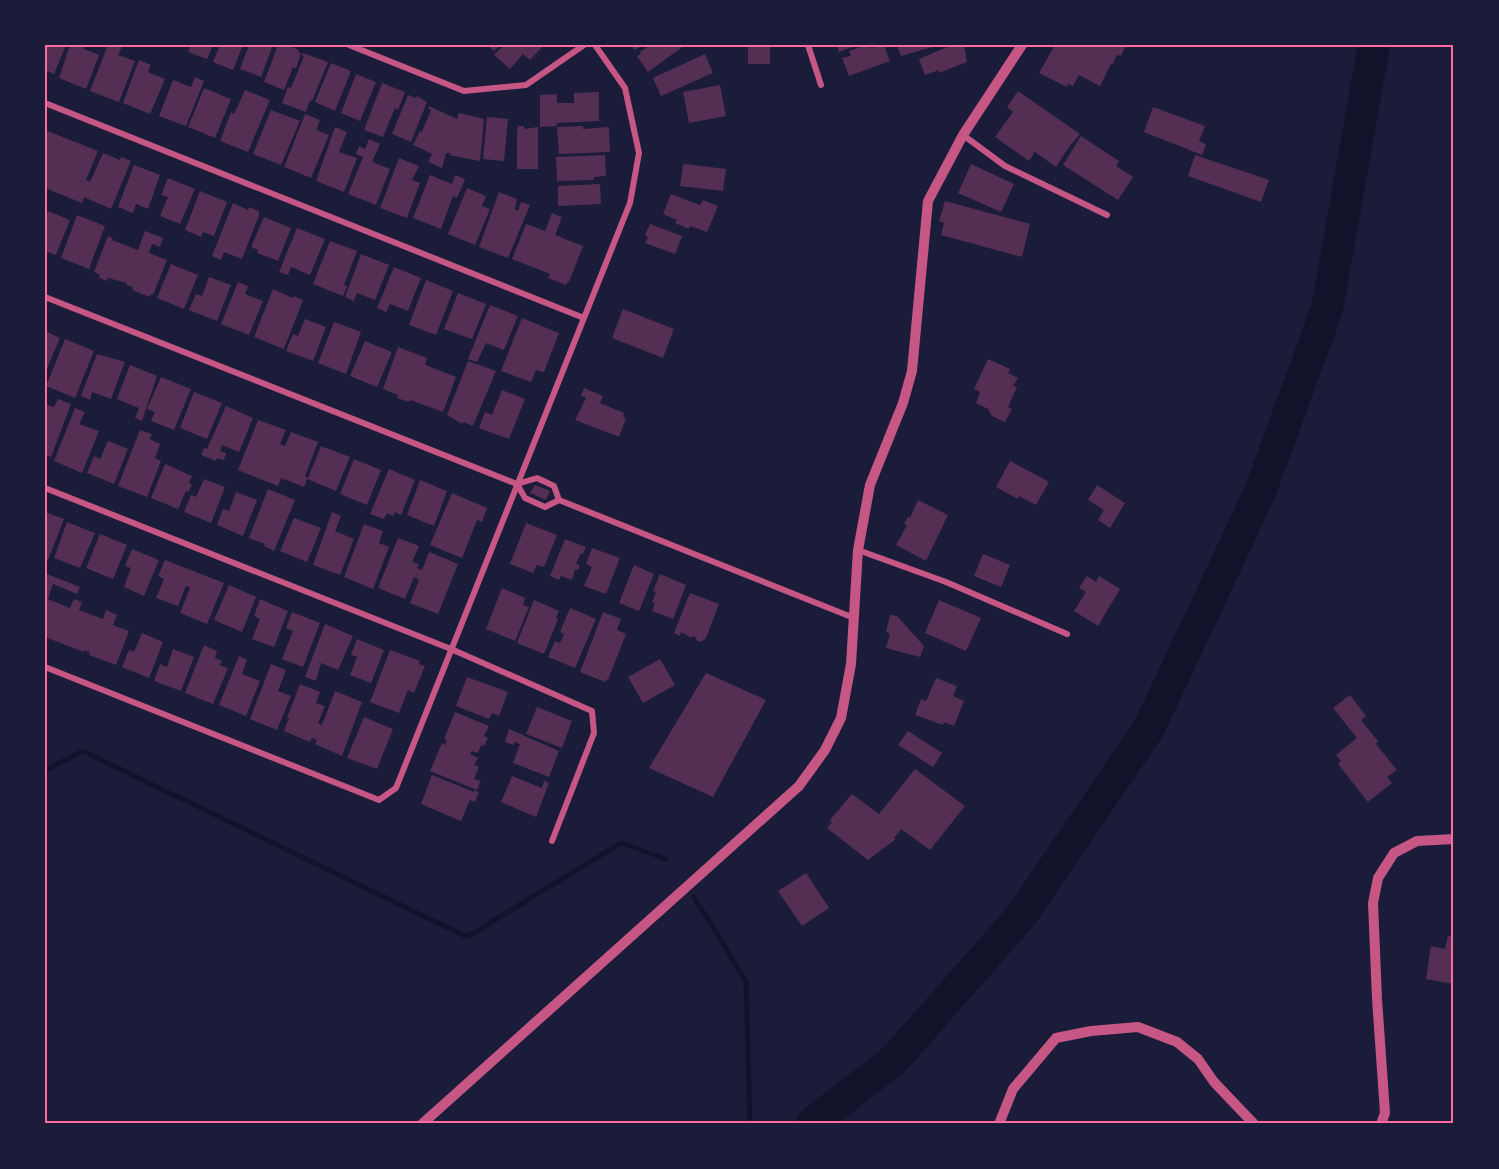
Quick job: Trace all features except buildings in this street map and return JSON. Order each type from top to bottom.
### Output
[{"type":"street","points":[[349,45],[464,91],[526,85],[584,45]]},
{"type":"street","points":[[45,668],[379,800],[396,788],[630,203],[639,153],[625,88],[595,45]]},
{"type":"street","points":[[808,45],[820,85]]},
{"type":"street","points":[[422,1124],[800,786],[825,750],[841,718],[851,664],[858,550],[870,485],[903,403],[912,371],[928,201],[963,135],[1022,45]]},
{"type":"street","points":[[45,103],[584,318]]},
{"type":"street","points":[[963,135],[1005,166],[1107,215]]},
{"type":"street","points":[[45,297],[517,484],[537,478],[554,486],[559,500]]},
{"type":"street","points":[[517,484],[525,498],[544,507],[559,500],[854,618]]},
{"type":"street","points":[[45,488],[451,649],[592,711],[594,733],[552,841]]},
{"type":"street","points":[[858,550],[946,582],[1067,634]]},
{"type":"street","points":[[1381,1124],[1385,1113],[1373,903],[1378,878],[1394,853],[1417,841],[1454,839]]},
{"type":"street","points":[[999,1124],[1013,1089],[1056,1038],[1090,1031],[1138,1027],[1177,1042],[1198,1059],[1215,1082],[1254,1124]]},
{"type":"waterway","points":[[811,1124],[894,1060],[1021,916],[1149,728],[1260,492],[1327,309],[1374,45]]},
{"type":"waterway","points":[[45,770],[83,751],[467,937],[621,843],[666,859]]},
{"type":"waterway","points":[[694,897],[746,981],[750,1124]]}]
